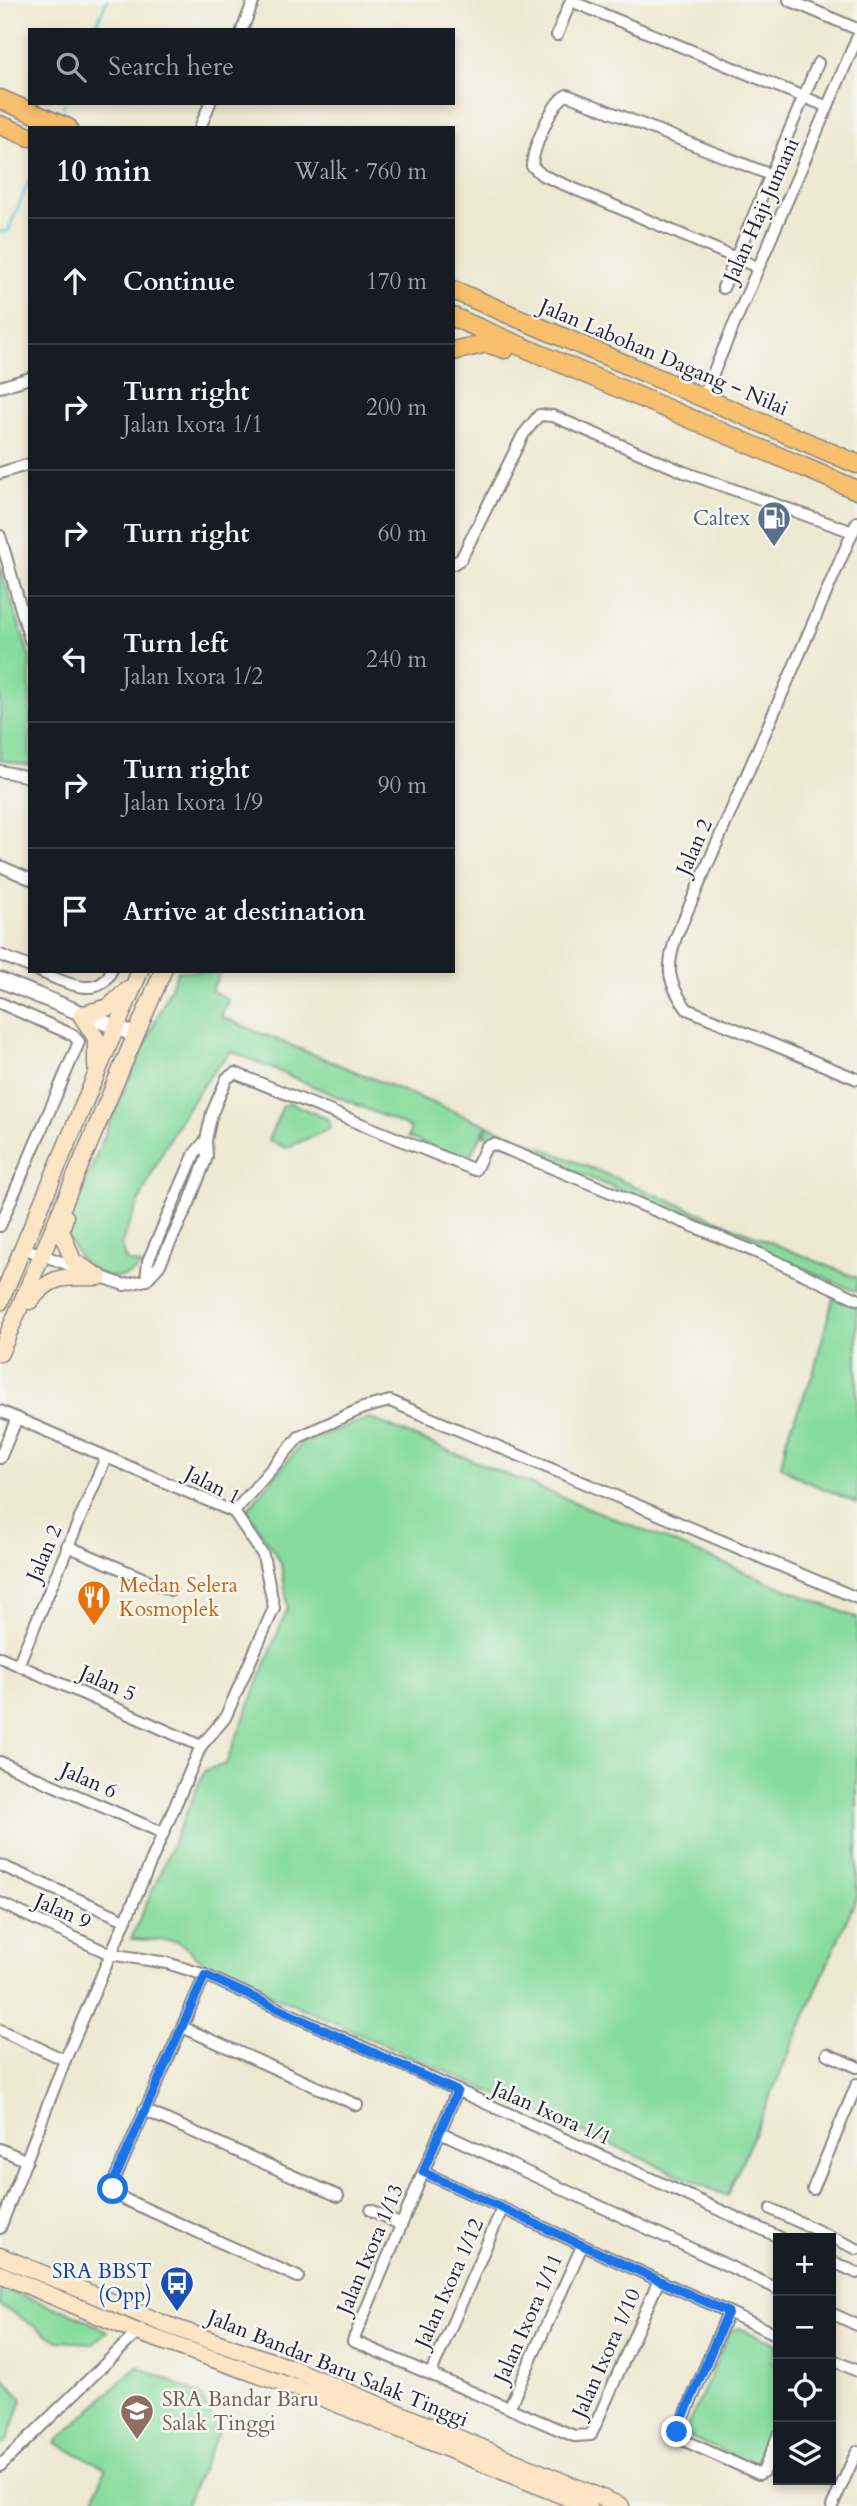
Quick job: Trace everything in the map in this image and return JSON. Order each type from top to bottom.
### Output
[{"type":"main road","points":[[0,99],[63,126]]},
{"type":"main road","points":[[0,125],[28,136]]},
{"type":"main road","name":"Jalan Labohan Dagang ‒ Nilai","points":[[455,291],[857,464]]},
{"type":"main road","points":[[455,310],[475,315],[556,350],[582,347]]},
{"type":"main road","points":[[455,318],[857,490]]},
{"type":"main road","points":[[455,351],[487,343],[566,365]]},
{"type":"main road","points":[[0,1353],[162,973]]},
{"type":"main road","points":[[93,1086],[98,1056],[96,1038],[82,1015],[110,1007],[139,974]]},
{"type":"main road","points":[[0,1302],[139,974]]},
{"type":"main road","points":[[88,1149],[61,1230],[74,1261],[99,1277]]},
{"type":"main road","points":[[17,1318],[41,1286],[66,1277],[99,1277]]},
{"type":"main road","name":"Jalan Bandar Baru Salak Tinggi","points":[[0,2256],[146,2317],[288,2367],[621,2506]]},
{"type":"main road","name":"Jalan Bandar Baru Salak Tinggi","points":[[0,2274],[139,2333],[318,2396],[588,2506]]},
{"type":"street","points":[[243,28],[254,0]]},
{"type":"street","points":[[556,36],[571,0],[828,107]]},
{"type":"street","points":[[789,0],[857,29]]},
{"type":"street","name":"Jalan Haji Jumani","points":[[702,399],[857,38]]},
{"type":"street","points":[[723,288],[818,63]]},
{"type":"street","points":[[757,267],[542,175],[532,166],[533,155],[556,104],[567,95],[771,175]]},
{"type":"street","points":[[201,126],[209,105]]},
{"type":"street","points":[[0,387],[28,379]]},
{"type":"street","points":[[455,563],[461,559],[523,435],[538,415],[552,416],[684,472],[855,527]]},
{"type":"street","points":[[0,473],[28,465]]},
{"type":"street","name":"Jalan 2","points":[[855,527],[667,963],[675,992],[687,1009],[857,1079]]},
{"type":"street","points":[[0,536],[3,556],[28,634]]},
{"type":"street","points":[[0,771],[28,777]]},
{"type":"street","points":[[0,866],[28,878]]},
{"type":"street","points":[[0,955],[28,966]]},
{"type":"street","points":[[44,973],[78,988],[96,985],[108,979],[110,973]]},
{"type":"street","points":[[0,980],[135,1035]]},
{"type":"street","points":[[0,1003],[73,1035],[79,1042],[0,1226]]},
{"type":"street","points":[[23,1248],[124,1285],[146,1280],[159,1266],[189,1203],[207,1157],[206,1140],[212,1113],[227,1078],[235,1073],[475,1170],[486,1147],[494,1144],[758,1253],[857,1299]]},
{"type":"street","points":[[234,1512],[299,1437],[363,1408],[390,1401],[857,1598]]},
{"type":"street","name":"Jalan 1","points":[[0,1411],[234,1512],[264,1555],[274,1608],[220,1727],[201,1746]]},
{"type":"street","points":[[0,1458],[17,1418]]},
{"type":"street","name":"Jalan 2","points":[[18,1665],[106,1457]]},
{"type":"street","points":[[67,1546],[171,1590]]},
{"type":"street","name":"Jalan 5","points":[[0,1657],[201,1746]]},
{"type":"street","points":[[0,2228],[65,2060],[201,1746]]},
{"type":"street","name":"Jalan 6","points":[[0,1762],[163,1833]]},
{"type":"street","points":[[0,1865],[125,1920]]},
{"type":"street","name":"Jalan 9","points":[[0,1903],[110,1954]]},
{"type":"street","name":"Jalan Ixora 1/1","points":[[110,1954],[167,1964],[205,1975],[773,2234]]},
{"type":"street","points":[[205,1975],[113,2183],[117,2195],[124,2199],[298,2277]]},
{"type":"street","points":[[182,2027],[357,2105]]},
{"type":"street","points":[[0,2030],[65,2060]]},
{"type":"street","points":[[827,2054],[857,2067]]},
{"type":"street","points":[[813,2189],[857,2084]]},
{"type":"street","name":"Jalan Ixora 1/13","points":[[431,2373],[353,2341],[457,2091]]},
{"type":"street","points":[[144,2110],[338,2196]]},
{"type":"street","points":[[440,2132],[773,2287]]},
{"type":"street","points":[[0,2149],[27,2161]]},
{"type":"street","points":[[423,2172],[773,2331]]},
{"type":"street","name":"Jalan Ixora 1/12","points":[[431,2373],[502,2209]]},
{"type":"street","points":[[771,2209],[857,2249]]},
{"type":"street","points":[[371,2210],[401,2225]]},
{"type":"street","name":"Jalan Ixora 1/11","points":[[510,2406],[582,2246]]},
{"type":"street","points":[[836,2263],[857,2273]]},
{"type":"street","name":"Jalan Ixora 1/10","points":[[510,2406],[574,2436],[591,2435],[659,2280]]},
{"type":"street","points":[[728,2312],[676,2437],[678,2441],[759,2474],[763,2472],[773,2448]]},
{"type":"street","points":[[836,2315],[857,2325]]},
{"type":"street","points":[[0,2466],[139,2333],[146,2317]]},
{"type":"street","points":[[836,2361],[857,2371]]},
{"type":"street","points":[[431,2373],[510,2406]]},
{"type":"street","points":[[832,2506],[857,2451]]},
{"type":"green space","points":[[0,566],[28,652],[28,766],[0,760]]},
{"type":"green space","points":[[177,973],[221,973],[211,990],[228,1000],[221,1017],[487,1125],[467,1161],[408,1137],[411,1128],[231,1051],[181,1118],[155,1167],[121,1244],[126,1261],[141,1265],[129,1275],[114,1277],[99,1273],[85,1264],[66,1235],[112,1117]]},
{"type":"green space","points":[[290,1103],[330,1120],[329,1129],[286,1148],[268,1140],[283,1106]]},
{"type":"green space","points":[[489,1126],[857,1278],[857,1292],[720,1231],[484,1135]]},
{"type":"green space","points":[[833,1298],[857,1307],[857,1503],[801,1479],[781,1466],[787,1437],[813,1374]]},
{"type":"green space","points":[[369,1418],[857,1618],[857,1896],[727,2196],[211,1968],[178,1941],[131,1939],[205,1770],[226,1764],[288,1607],[281,1563],[247,1510],[302,1443]]},
{"type":"green space","points":[[0,2288],[76,2315],[107,2331],[93,2343],[58,2341],[0,2305]]},
{"type":"green space","points":[[739,2328],[773,2342],[773,2423],[757,2460],[749,2463],[690,2437],[687,2428],[730,2331]]},
{"type":"green space","points":[[137,2366],[201,2395],[218,2432],[185,2506],[91,2506],[106,2468],[55,2443]]},
{"type":"green space","points":[[0,2373],[22,2399],[8,2440],[0,2445]]},
{"type":"waterway","points":[[95,28],[107,0]]},
{"type":"waterway","points":[[0,232],[8,231],[28,183]]},
{"type":"place","name":"Caltex","points":[[774,548]]},
{"type":"place","name":"Medan Selera Kosmoplek","points":[[94,1627]]},
{"type":"place","name":"SRA BBST (Opp)","points":[[177,2313]]},
{"type":"place","name":"SRA Bandar Baru Salak Tinggi","points":[[137,2441]]},
{"type":"route","points":[[113,2189],[113,2183],[144,2110],[205,1975],[457,2091],[423,2172],[728,2312],[677,2432]]}]
